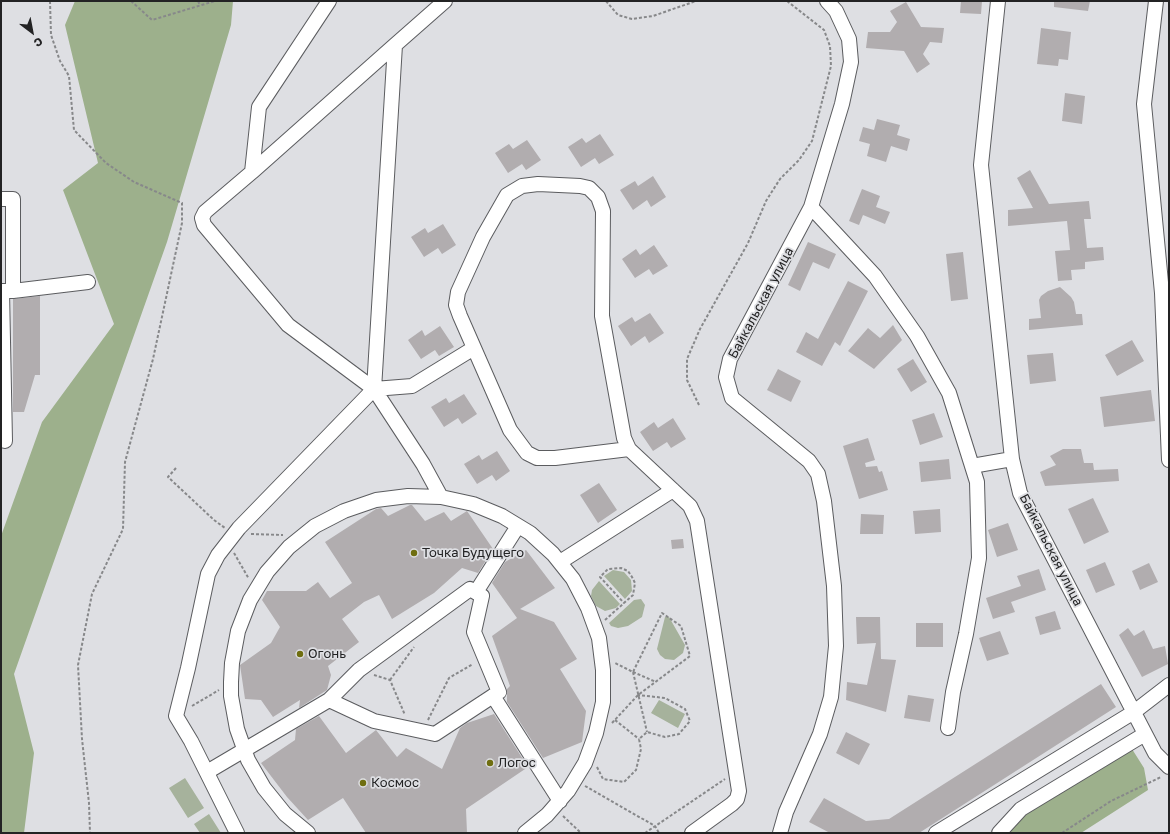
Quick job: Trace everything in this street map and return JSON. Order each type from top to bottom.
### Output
[{"type":"street","points":[[252,172],[259,107],[329,1]]},
{"type":"street","points":[[441,497],[422,464],[374,389],[288,325],[204,225],[202,218],[205,212],[445,1]]},
{"type":"street","name":"Байкальская улица","points":[[780,833],[786,812],[820,734],[831,696],[836,646],[834,586],[824,501],[818,474],[809,461],[732,398],[726,377],[730,359],[811,207],[842,104],[851,62],[849,39],[836,11],[828,1]]},
{"type":"street","name":"Байкальская улица","points":[[998,1],[981,165],[1012,459],[1020,493],[1166,772]]},
{"type":"street","points":[[1156,1],[1144,104],[1162,293],[1169,460]]},
{"type":"street","points":[[238,833],[176,716],[208,574],[231,539],[374,389],[395,45]]},
{"type":"street","points":[[629,449],[556,458],[537,458],[527,453],[510,430],[456,305],[458,292],[483,237],[507,195],[522,186],[538,184],[589,188],[598,197],[603,210],[602,316],[624,438],[629,449],[690,506],[697,521],[739,791],[737,799],[692,833]]},
{"type":"street","points":[[1,199],[13,199],[7,288],[5,441]]},
{"type":"street","points":[[811,207],[875,276],[917,336],[949,393],[977,482],[979,558],[966,634],[953,692],[948,728]]},
{"type":"street","points":[[7,288],[88,282]]},
{"type":"street","points":[[374,389],[412,386],[474,348]]},
{"type":"street","points":[[972,466],[1012,459]]},
{"type":"street","points":[[560,562],[673,490]]},
{"type":"street","points":[[308,833],[285,814],[264,788],[244,750],[237,728],[231,696],[232,663],[238,631],[250,600],[267,572],[289,547],[315,526],[344,511],[376,500],[408,496],[441,497],[473,504],[502,516],[530,533],[560,562],[573,579],[588,608],[596,629],[601,656],[603,686],[596,733],[585,763],[574,780],[557,804],[526,833]]},
{"type":"street","points":[[476,592],[518,526]]},
{"type":"street","points":[[207,772],[329,700],[359,670],[470,589],[482,596],[474,632],[499,692],[435,734],[374,721],[329,700]]},
{"type":"street","points":[[936,833],[1134,712],[1169,685]]},
{"type":"street","points":[[493,696],[557,804]]},
{"type":"street","points":[[999,833],[1021,809],[1145,734]]},
{"type":"path","points":[[50,1],[51,35],[60,61],[69,76],[74,130],[106,163],[128,178],[182,203],[182,224],[152,359],[125,462],[123,529],[92,594],[78,666],[82,739],[89,803],[90,833]]},
{"type":"path","points":[[131,1],[152,20],[215,1]]},
{"type":"path","points":[[198,1],[200,5]]},
{"type":"path","points":[[606,1],[618,14],[632,19],[653,16],[696,1]]},
{"type":"path","points":[[699,405],[687,380],[687,359],[700,329],[748,243],[766,201],[780,179],[799,160],[812,141],[831,66],[830,46],[824,30],[787,1]]},
{"type":"path","points":[[176,468],[168,477],[214,520],[231,539],[256,590]]},
{"type":"path","points":[[231,539],[304,535]]},
{"type":"path","points":[[596,629],[633,595],[635,583],[632,577],[621,568],[608,569],[600,576],[624,603]]},
{"type":"path","points":[[611,724],[638,695],[690,656],[681,626],[662,613],[633,672],[638,695],[647,732]]},
{"type":"path","points":[[601,656],[656,682]]},
{"type":"path","points":[[417,730],[449,678],[485,657]]},
{"type":"path","points":[[359,670],[390,680],[417,730]]},
{"type":"path","points":[[176,716],[232,682]]},
{"type":"path","points":[[638,695],[665,698],[685,709],[690,721],[679,734],[665,737],[647,732]]},
{"type":"path","points":[[595,763],[603,779],[624,782],[636,770],[641,749],[639,739],[615,720],[600,714]]},
{"type":"path","points":[[639,739],[647,732]]},
{"type":"path","points":[[645,833],[736,771]]},
{"type":"path","points":[[1062,833],[1111,801],[1166,772]]},
{"type":"path","points":[[574,780],[655,826],[659,833]]},
{"type":"path","points":[[557,804],[581,833]]},
{"type":"green space","points":[[75,1],[233,1],[231,25],[167,242],[14,674],[34,753],[24,833],[1,833],[1,536],[42,422],[114,324],[63,190],[98,163],[65,25]]},
{"type":"green space","points":[[613,570],[624,572],[631,580],[632,591],[625,599],[604,576]]},
{"type":"green space","points":[[599,581],[620,604],[616,608],[605,611],[596,606],[591,596],[592,590]]},
{"type":"green space","points":[[641,599],[645,605],[642,617],[628,626],[618,628],[611,626],[609,623],[634,600]]},
{"type":"green space","points":[[665,617],[669,617],[685,645],[683,653],[674,660],[665,659],[660,655],[657,649]]},
{"type":"green space","points":[[659,700],[685,714],[678,728],[651,713]]},
{"type":"green space","points":[[1132,749],[1144,768],[1148,790],[1081,833],[1007,833],[1028,813]]},
{"type":"green space","points":[[185,778],[204,808],[188,818],[169,788]]},
{"type":"green space","points":[[209,814],[221,833],[200,833],[194,824]]},
{"type":"building","points":[[961,1],[982,1],[981,14],[960,13]]},
{"type":"building","points":[[1054,1],[1090,1],[1088,11],[1054,7]]},
{"type":"building","points":[[906,2],[921,27],[944,28],[942,43],[930,42],[923,54],[930,64],[917,73],[904,51],[866,48],[868,32],[890,32],[897,22],[890,11]]},
{"type":"building","points":[[1041,28],[1071,32],[1068,60],[1059,59],[1058,66],[1037,64]]},
{"type":"building","points":[[1065,93],[1085,96],[1082,124],[1062,121]]},
{"type":"building","points":[[877,119],[900,125],[897,135],[910,139],[907,151],[891,146],[886,162],[867,156],[870,144],[859,141],[863,127],[874,130]]},
{"type":"building","points":[[600,134],[614,155],[599,164],[595,158],[581,167],[568,147],[582,138],[586,143]]},
{"type":"building","points":[[527,140],[541,160],[526,170],[522,164],[508,173],[495,153],[509,144],[513,149]]},
{"type":"building","points":[[1030,170],[1049,204],[1089,201],[1091,219],[1084,219],[1087,248],[1103,247],[1104,260],[1085,262],[1085,269],[1071,270],[1072,280],[1058,281],[1055,251],[1070,250],[1067,221],[1008,226],[1008,210],[1033,208],[1017,178]]},
{"type":"building","points":[[653,176],[666,197],[651,207],[647,200],[633,210],[620,190],[635,181],[638,186]]},
{"type":"building","points":[[862,189],[880,196],[876,207],[890,212],[885,224],[863,215],[859,225],[849,221]]},
{"type":"building","points":[[443,224],[456,245],[442,254],[438,248],[424,257],[411,237],[425,228],[428,233]]},
{"type":"building","points":[[808,242],[836,254],[829,269],[813,262],[800,291],[788,285]]},
{"type":"building","points":[[654,245],[668,266],[653,275],[649,269],[635,278],[622,259],[636,249],[640,255]]},
{"type":"building","points":[[963,252],[968,299],[951,301],[946,254]]},
{"type":"building","points":[[848,281],[868,291],[840,346],[835,342],[822,366],[796,352],[806,332],[818,339]]},
{"type":"building","points":[[1060,287],[1071,297],[1074,302],[1076,314],[1082,314],[1083,325],[1029,330],[1029,319],[1041,318],[1039,300],[1041,296],[1048,291]]},
{"type":"building","points":[[40,296],[40,375],[35,375],[24,412],[13,412],[13,299]]},
{"type":"building","points":[[650,313],[664,333],[649,343],[645,336],[631,346],[618,326],[632,317],[635,322]]},
{"type":"building","points":[[893,325],[902,340],[874,369],[848,351],[868,328],[880,338]]},
{"type":"building","points":[[440,326],[454,347],[439,356],[435,350],[421,359],[408,340],[422,330],[425,336]]},
{"type":"building","points":[[1132,340],[1144,361],[1117,376],[1105,355]]},
{"type":"building","points":[[1053,353],[1056,381],[1030,384],[1027,355]]},
{"type":"building","points":[[913,359],[927,382],[911,392],[897,369]]},
{"type":"building","points":[[778,369],[801,381],[791,402],[767,390]]},
{"type":"building","points":[[1151,390],[1155,421],[1104,427],[1100,397]]},
{"type":"building","points":[[464,394],[477,414],[462,424],[458,418],[444,427],[431,407],[446,398],[449,403]]},
{"type":"building","points":[[934,413],[943,437],[920,445],[912,420]]},
{"type":"building","points":[[673,418],[686,439],[671,448],[667,442],[653,451],[640,432],[654,422],[658,428]]},
{"type":"building","points":[[868,438],[875,460],[865,463],[866,467],[877,466],[879,472],[882,471],[888,490],[859,499],[843,446]]},
{"type":"building","points":[[1063,449],[1081,449],[1084,463],[1093,463],[1094,470],[1118,469],[1119,481],[1045,486],[1040,472],[1056,465],[1050,456]]},
{"type":"building","points":[[497,451],[510,471],[496,481],[492,475],[477,484],[464,464],[479,455],[482,460]]},
{"type":"building","points":[[949,459],[951,479],[921,482],[919,462]]},
{"type":"building","points":[[599,483],[617,510],[598,523],[580,495]]},
{"type":"building","points":[[1093,498],[1109,532],[1084,544],[1068,509]]},
{"type":"building","points":[[412,505],[425,521],[444,512],[451,521],[467,511],[493,549],[478,573],[462,568],[434,593],[392,619],[379,595],[364,602],[342,619],[359,642],[328,666],[331,675],[327,690],[299,708],[300,700],[273,717],[261,700],[245,699],[240,665],[271,643],[280,627],[262,600],[267,591],[306,591],[318,582],[330,598],[352,583],[325,542],[376,509],[381,508],[388,516]]},
{"type":"building","points":[[940,509],[941,532],[915,534],[913,511]]},
{"type":"building","points":[[861,514],[884,515],[883,534],[860,534]]},
{"type":"building","points":[[1008,523],[1018,550],[997,557],[988,530]]},
{"type":"building","points":[[683,539],[684,548],[672,549],[671,540]]},
{"type":"building","points":[[526,550],[555,588],[520,609],[554,622],[577,659],[560,669],[586,711],[582,742],[543,758],[507,702],[507,689],[510,686],[492,636],[517,618],[492,583],[505,562]]},
{"type":"building","points":[[1105,562],[1115,585],[1096,593],[1086,570]]},
{"type":"building","points":[[1149,563],[1158,582],[1140,590],[1132,571]]},
{"type":"building","points":[[1039,569],[1046,590],[1011,602],[1015,612],[993,619],[986,598],[1021,586],[1017,576]]},
{"type":"building","points":[[1055,611],[1061,629],[1040,635],[1035,617]]},
{"type":"building","points":[[856,617],[880,617],[881,659],[896,660],[886,712],[846,700],[847,682],[867,685],[876,643],[857,644]]},
{"type":"building","points":[[916,623],[943,623],[943,647],[916,647]]},
{"type":"building","points":[[1128,628],[1134,636],[1144,630],[1153,649],[1165,646],[1168,664],[1142,677],[1119,635]]},
{"type":"building","points":[[1000,631],[1009,654],[987,661],[979,638]]},
{"type":"building","points":[[1101,684],[1116,707],[919,833],[830,833],[809,822],[824,798],[866,821],[889,819]]},
{"type":"building","points":[[908,695],[934,699],[930,722],[904,718]]},
{"type":"building","name":"Космос","points":[[494,714],[528,767],[466,809],[467,833],[366,833],[343,798],[308,820],[287,797],[261,763],[295,740],[296,729],[319,716],[346,753],[376,730],[397,757],[406,748],[442,769],[460,728],[467,723]]},
{"type":"building","points":[[846,732],[870,744],[859,765],[836,753]]},
{"type":"place","name":"Точка Будущего","points":[[414,553]]},
{"type":"place","name":"Огонь","points":[[300,654]]},
{"type":"place","name":"Логос","points":[[490,763]]},
{"type":"place","name":"Космос","points":[[363,783]]}]
